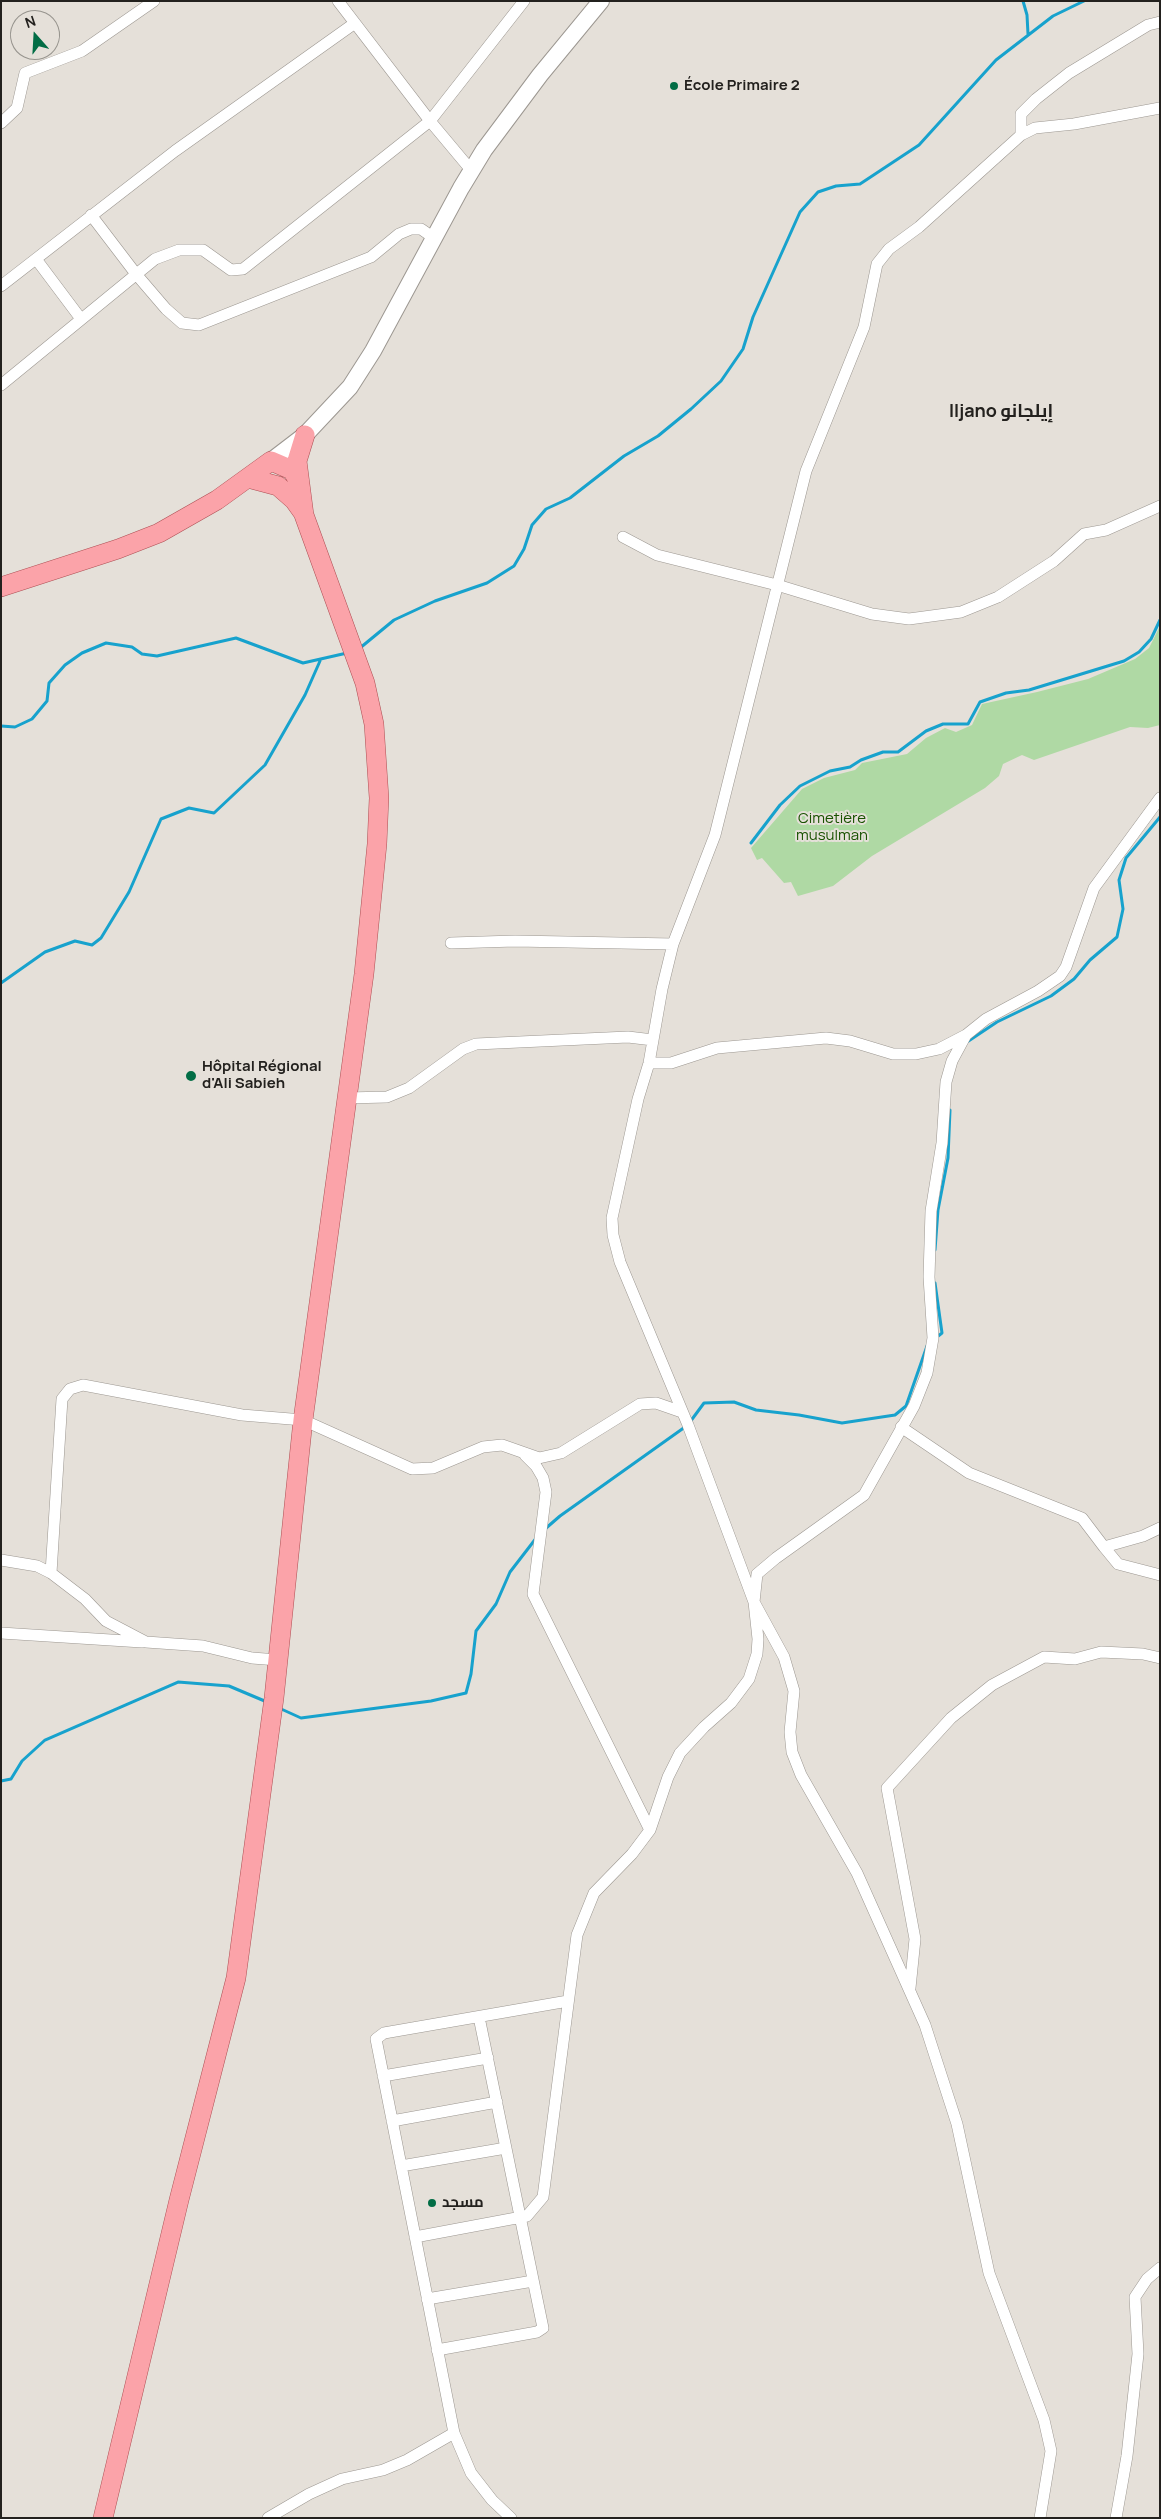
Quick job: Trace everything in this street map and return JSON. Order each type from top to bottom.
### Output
[{"type":"main road","points":[[1,588],[118,550],[159,533],[188,518],[248,478],[305,435],[336,404],[362,370],[471,170],[518,104],[601,1]]},
{"type":"main road","points":[[103,2518],[176,2210],[236,1978],[278,1660],[303,1420],[348,1098],[378,844],[379,798],[374,724],[365,683],[348,630],[304,515],[297,461],[305,435]]},
{"type":"main road","points":[[271,461],[292,470],[298,480]]},
{"type":"main road","points":[[248,478],[278,486],[294,500],[304,515]]},
{"type":"street","points":[[1,123],[17,108],[25,73],[82,52],[154,1]]},
{"type":"street","points":[[338,1],[430,121],[471,170]]},
{"type":"street","points":[[1,384],[155,259],[187,249],[203,250],[231,270],[243,269],[430,121],[524,1]]},
{"type":"street","points":[[1021,135],[1021,114],[1036,99],[1069,73],[1148,25],[1160,22]]},
{"type":"street","points":[[1,286],[175,151],[355,23]]},
{"type":"street","points":[[1040,2518],[1051,2451],[1044,2420],[989,2273],[957,2124],[925,2025],[848,1855],[801,1775],[792,1752],[790,1732],[794,1691],[784,1657],[754,1602],[715,1493],[620,1262],[613,1235],[612,1218],[638,1100],[649,1063],[673,944],[714,835],[806,471],[864,326],[877,264],[889,249],[918,227],[1021,135],[1035,128],[1074,124],[1160,108]]},
{"type":"street","points":[[91,215],[136,274],[182,323],[199,325],[370,257],[399,234],[411,229],[421,229],[434,238]]},
{"type":"street","points":[[36,259],[81,319]]},
{"type":"street","points":[[623,537],[657,555],[777,585],[872,614],[909,619],[961,612],[998,598],[1054,561],[1084,534],[1106,530],[1160,506]]},
{"type":"street","points":[[649,1063],[671,1064],[717,1048],[826,1038],[850,1041],[892,1054],[916,1054],[939,1049],[966,1035],[986,1018],[1038,991],[1060,976],[1066,967],[1094,888],[1160,798]]},
{"type":"street","points":[[452,943],[515,941],[673,944]]},
{"type":"street","points":[[415,2237],[527,2216],[543,2197],[577,1935],[594,1893],[632,1854],[650,1830],[668,1777],[680,1753],[704,1727],[731,1703],[749,1678],[757,1654],[758,1639],[754,1602],[758,1574],[864,1495],[914,1406],[927,1373],[933,1338],[929,1277],[931,1211],[942,1142],[946,1082],[952,1061],[966,1035]]},
{"type":"street","points":[[348,1098],[387,1097],[409,1088],[463,1049],[476,1044],[628,1038],[653,1040]]},
{"type":"street","points":[[51,1573],[62,1400],[70,1389],[83,1385],[242,1415],[303,1420],[412,1468],[434,1468],[483,1447],[502,1445],[540,1458],[562,1453],[640,1404],[656,1403],[682,1412]]},
{"type":"street","points":[[901,1427],[969,1473],[1082,1518],[1118,1564],[1160,1575]]},
{"type":"street","points":[[522,1452],[536,1466],[543,1478],[546,1492],[533,1594],[650,1830]]},
{"type":"street","points":[[1104,1547],[1143,1536],[1160,1528]]},
{"type":"street","points":[[1,1560],[36,1566],[51,1573],[85,1599],[106,1621],[146,1642]]},
{"type":"street","points":[[1,1633],[203,1646],[252,1658],[278,1660]]},
{"type":"street","points":[[909,1990],[915,1939],[887,1788],[951,1718],[992,1685],[1044,1657],[1075,1659],[1101,1652],[1143,1654],[1160,1658]]},
{"type":"street","points":[[511,2518],[492,2500],[471,2474],[454,2433],[376,2040],[384,2033],[568,2002]]},
{"type":"street","points":[[437,2350],[537,2332],[543,2328],[479,2017]]},
{"type":"street","points":[[383,2076],[488,2058]]},
{"type":"street","points":[[392,2121],[497,2102]]},
{"type":"street","points":[[401,2166],[506,2148]]},
{"type":"street","points":[[1116,2518],[1128,2456],[1138,2354],[1135,2297],[1147,2278],[1160,2268]]},
{"type":"street","points":[[428,2300],[533,2281]]},
{"type":"street","points":[[268,2518],[309,2494],[342,2479],[383,2470],[407,2460],[454,2433]]},
{"type":"green space","name":"Cimetière musulman","points":[[1160,626],[1160,725],[1148,728],[1130,727],[1034,760],[1022,755],[1003,764],[999,776],[985,788],[872,856],[833,886],[798,896],[791,882],[784,883],[762,858],[757,860],[751,848],[802,789],[824,778],[855,770],[862,763],[907,754],[926,738],[945,728],[956,732],[972,725],[982,704],[1088,679],[1135,659],[1149,648]]},
{"type":"waterway","points":[[1023,1],[1027,15],[1028,34]]},
{"type":"waterway","points":[[360,648],[394,620],[435,601],[487,583],[514,566],[524,549],[532,525],[546,509],[570,498],[624,456],[658,436],[691,409],[721,381],[743,349],[753,317],[800,212],[818,192],[836,186],[860,184],[919,145],[996,60],[1053,16],[1084,1]]},
{"type":"waterway","points":[[751,843],[780,805],[800,786],[830,771],[850,767],[861,760],[883,752],[898,752],[926,731],[943,724],[968,724],[980,702],[1006,693],[1029,690],[1124,661],[1139,652],[1151,639],[1160,620]]},
{"type":"waterway","points":[[1,726],[15,727],[32,719],[47,701],[49,683],[65,665],[82,653],[106,643],[132,647],[142,654],[157,656],[236,638],[303,663],[347,653]]},
{"type":"waterway","points":[[1,983],[45,952],[75,941],[92,945],[101,938],[129,892],[161,819],[189,808],[214,813],[265,765],[305,695],[320,661]]},
{"type":"waterway","points":[[967,1042],[997,1022],[1051,996],[1074,979],[1090,960],[1117,937],[1123,909],[1119,880],[1126,858],[1160,817]]},
{"type":"waterway","points":[[935,1250],[938,1210],[948,1158],[950,1110]]},
{"type":"waterway","points":[[935,1283],[942,1333],[937,1337]]},
{"type":"waterway","points":[[690,1422],[704,1403],[734,1402],[756,1410],[842,1423],[895,1415],[906,1406],[927,1346]]},
{"type":"waterway","points":[[545,1529],[560,1516],[685,1427]]},
{"type":"waterway","points":[[279,1708],[301,1718],[431,1701],[466,1693],[471,1674],[476,1631],[496,1604],[510,1572],[537,1537]]},
{"type":"waterway","points":[[1,1781],[11,1779],[22,1761],[45,1740],[178,1682],[229,1686],[267,1702]]},
{"type":"place","name":"École Primaire 2","points":[[674,86]]},
{"type":"place","name":"Hôpital Régional d'Ali Sabieh","points":[[191,1076]]},
{"type":"place","name":"مسجد","points":[[432,2203]]},
{"type":"district","name":"Iljano إيلجانو","points":[[1001,412]]}]
